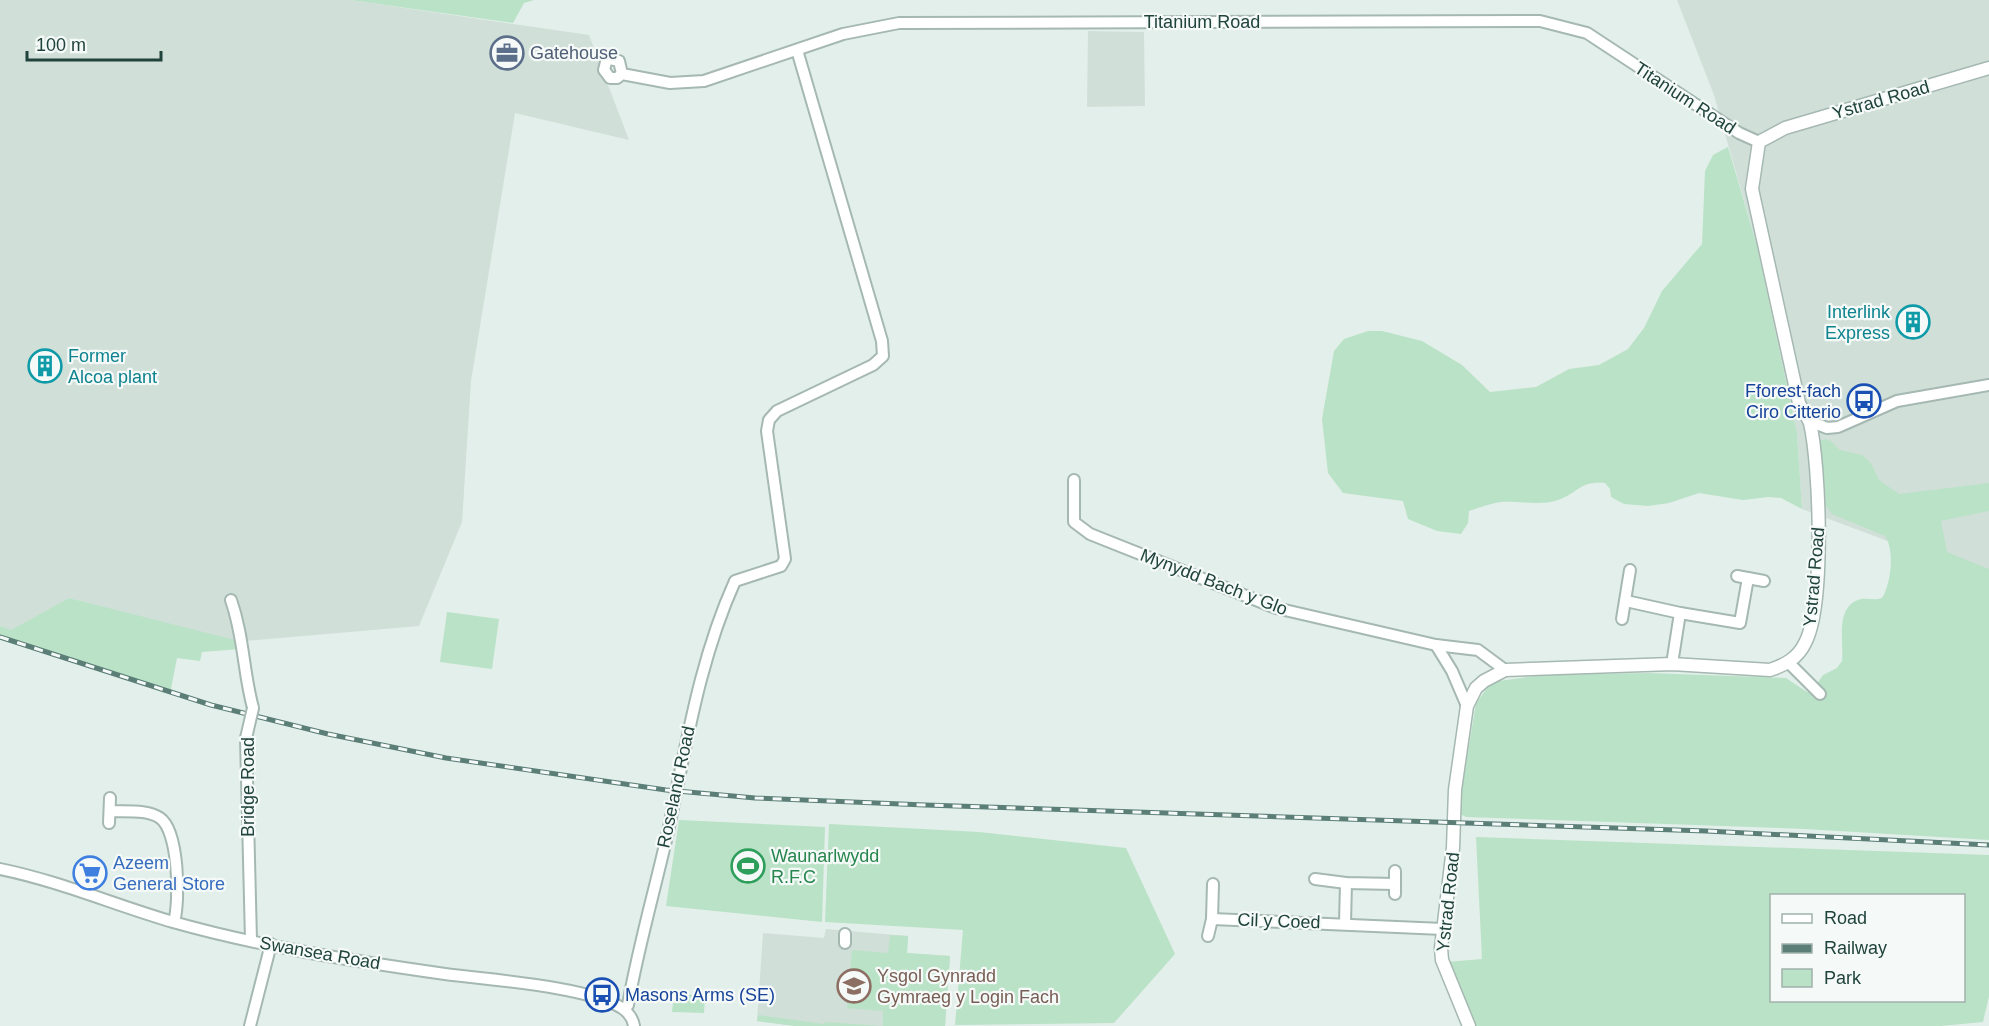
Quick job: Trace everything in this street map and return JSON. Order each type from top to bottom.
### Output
[{"type":"street","name":"Titanium Road","points":[[622,74],[670,83],[692,83],[843,34],[899,23],[1540,21],[1587,33],[1739,133],[1759,142]]},
{"type":"street","name":"Roseland Road","points":[[624,1009],[628,1005],[695,696],[717,621],[735,581],[747,575],[782,566],[786,559],[766,431],[769,420],[777,411],[873,365],[883,357],[882,340],[797,50]]},
{"type":"street","name":"Ystrad Road","points":[[1469,1026],[1442,960],[1443,929],[1453,848],[1455,790],[1467,706],[1476,688],[1505,670],[1672,664],[1759,671],[1788,662],[1797,656],[1809,634],[1815,592],[1819,498],[1809,421],[1799,403],[1752,189],[1759,142],[1785,128],[1989,68]]},
{"type":"street","points":[[1809,421],[1827,428],[1838,426],[1897,401],[1989,385]]},
{"type":"street","name":"Mynydd Bach y Glo","points":[[1074,480],[1074,522],[1090,534],[1276,608],[1436,645],[1478,650],[1505,670]]},
{"type":"street","points":[[1622,619],[1630,570]]},
{"type":"street","points":[[1626,601],[1745,624],[1742,577],[1764,581]]},
{"type":"street","name":"Bridge Road","points":[[231,600],[243,638],[248,688],[253,708],[246,738],[250,940]]},
{"type":"street","points":[[1672,664],[1680,613]]},
{"type":"street","points":[[1436,645],[1452,670],[1467,706]]},
{"type":"street","points":[[1788,662],[1820,694]]},
{"type":"street","points":[[109,823],[110,798]]},
{"type":"street","points":[[110,811],[149,813],[167,825],[173,840],[175,862],[178,908],[174,922]]},
{"type":"street","name":"Swansea Road","points":[[0,869],[33,876],[174,922],[250,940],[400,968],[569,992],[624,1009]]},
{"type":"street","points":[[1315,879],[1395,889],[1395,871]]},
{"type":"street","name":"Cil y Coed","points":[[1345,923],[1346,883]]},
{"type":"street","name":"Cil y Coed","points":[[1209,936],[1213,884]]},
{"type":"street","name":"Cil y Coed","points":[[1212,919],[1443,929]]},
{"type":"street","points":[[250,1026],[271,944]]},
{"type":"street","points":[[624,1009],[634,1021],[634,1026]]},
{"type":"shaded area","points":[[0,0],[350,0],[589,35],[629,140],[515,113],[471,381],[462,522],[419,626],[233,642],[69,598],[11,631],[0,626]]},
{"type":"shaded area","points":[[1677,0],[1989,0],[1989,585],[1893,543],[1802,509],[1797,433],[1757,246],[1714,95]]},
{"type":"shaded area","points":[[1088,31],[1144,32],[1145,106],[1087,107]]},
{"type":"shaded area","name":"Ysgol Gynradd Gymraeg y Login Fach","points":[[826,929],[908,936],[907,953],[950,956],[945,1026],[795,1026],[757,1021],[763,933],[824,938]]},
{"type":"green space","points":[[350,0],[534,0],[524,3],[513,23]]},
{"type":"green space","points":[[1728,147],[1757,246],[1797,433],[1802,509],[1781,498],[1743,500],[1699,493],[1669,503],[1648,506],[1624,504],[1611,497],[1610,489],[1605,483],[1596,483],[1584,486],[1551,502],[1501,502],[1469,511],[1468,523],[1461,534],[1437,531],[1408,519],[1403,501],[1343,493],[1328,473],[1322,419],[1334,351],[1344,339],[1368,331],[1382,331],[1422,341],[1462,365],[1490,392],[1536,387],[1569,369],[1599,365],[1628,349],[1644,328],[1662,291],[1702,244],[1705,171],[1713,155]]},
{"type":"green space","points":[[1825,439],[1831,441],[1840,450],[1862,455],[1871,463],[1879,480],[1899,494],[1989,483],[1989,511],[1941,521],[1947,552],[1989,569],[1989,840],[1805,829],[1466,817],[1458,813],[1476,703],[1488,687],[1499,681],[1541,675],[1649,673],[1786,678],[1807,692],[1812,691],[1823,675],[1837,668],[1842,661],[1842,627],[1846,610],[1858,600],[1882,598],[1890,576],[1891,558],[1885,536],[1832,514],[1826,506],[1824,474],[1817,448],[1820,441]]},
{"type":"green space","points":[[69,598],[239,641],[240,649],[202,652],[200,661],[177,658],[170,694],[0,637],[0,626],[11,630]]},
{"type":"green space","points":[[447,612],[499,619],[492,669],[440,662]]},
{"type":"green space","name":"Waunarlwydd R.F.C","points":[[679,820],[825,827],[822,922],[666,906]]},
{"type":"green space","points":[[829,824],[979,832],[1126,848],[1175,954],[1114,1023],[955,1025],[963,930],[825,922]]},
{"type":"green space","points":[[1476,837],[1989,855],[1989,996],[1983,1022],[1941,1026],[1469,1026],[1446,962],[1482,959]]},
{"type":"green space","points":[[890,935],[908,936],[907,953],[950,956],[945,1026],[883,1026],[883,1011],[847,1008],[852,950],[888,953]]},
{"type":"green space","points":[[682,994],[705,996],[704,1013],[672,1012],[673,1003],[681,1003]]},
{"type":"green space","points":[[758,1015],[824,1024],[825,1022],[883,1026],[795,1026],[757,1021]]},
{"type":"railway","points":[[0,637],[211,705],[328,734],[446,758],[666,790],[755,798],[1706,831],[1989,845]]},
{"type":"place","name":"Gatehouse","points":[[507,53]]},
{"type":"place","name":"Interlink Express","points":[[1913,322]]},
{"type":"place","name":"Former Alcoa plant","points":[[45,366]]},
{"type":"place","name":"Fforest-fach Ciro Citterio","points":[[1864,401]]},
{"type":"place","name":"Waunarlwydd R.F.C","points":[[748,866]]},
{"type":"place","name":"Azeem General Store","points":[[90,873]]},
{"type":"place","name":"Ysgol Gynradd Gymraeg y Login Fach","points":[[854,986]]},
{"type":"place","name":"Masons Arms (SE)","points":[[602,995]]}]
